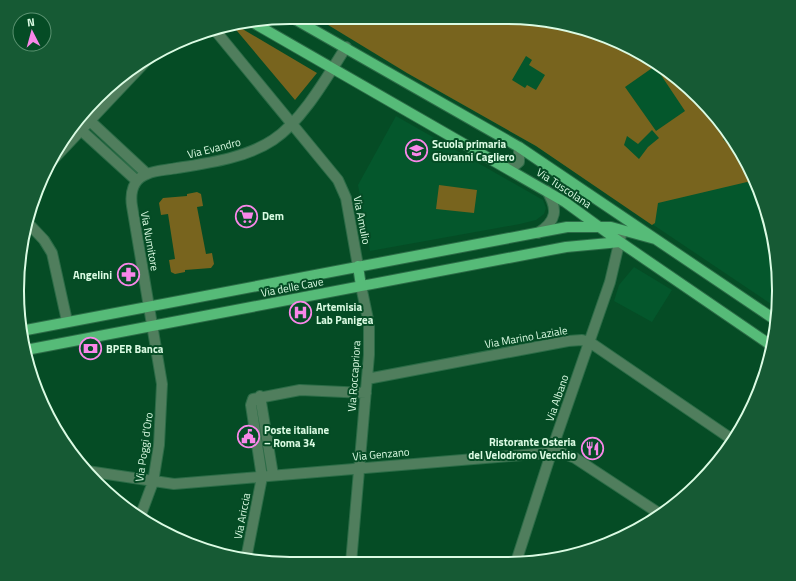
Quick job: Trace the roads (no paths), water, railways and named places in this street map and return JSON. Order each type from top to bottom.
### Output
[{"type":"main road","name":"Via Tuscolana","points":[[304,24],[519,147],[770,317]]},
{"type":"main road","name":"Via Tuscolana","points":[[259,26],[547,191],[767,342]]},
{"type":"main road","name":"Via delle Cave","points":[[27,330],[358,266],[567,228],[599,226],[623,229],[655,238]]},
{"type":"main road","name":"Via delle Cave","points":[[31,349],[563,248],[620,242]]},
{"type":"main road","points":[[358,266],[362,286]]},
{"type":"street","name":"Via Amulio","points":[[218,34],[336,177],[343,189],[347,204],[358,266]]},
{"type":"street","name":"Via Evandro","points":[[137,182],[147,174],[231,157],[272,141],[293,125],[346,47]]},
{"type":"street","points":[[134,75],[90,121],[78,131],[137,182]]},
{"type":"street","points":[[90,121],[147,174]]},
{"type":"street","points":[[508,168],[513,167],[519,162],[519,147]]},
{"type":"street","name":"Via Numitore","points":[[137,182],[132,188],[131,198],[149,306]]},
{"type":"street","points":[[538,233],[551,222],[555,211],[554,203],[547,191]]},
{"type":"street","points":[[32,227],[44,240],[52,253],[67,321]]},
{"type":"street","name":"Via Albano","points":[[518,556],[588,342],[610,282],[623,229]]},
{"type":"street","name":"Via Roccapriora","points":[[353,557],[367,379],[369,324],[362,286]]},
{"type":"street","name":"Via Poggi d'Oro","points":[[142,512],[153,482],[161,430],[162,394],[160,368],[149,306]]},
{"type":"street","name":"Via Marino Laziale","points":[[367,379],[568,341],[588,342]]},
{"type":"street","points":[[588,342],[728,437]]},
{"type":"street","points":[[273,475],[260,396],[300,390],[366,393]]},
{"type":"street","name":"Via Ariccia","points":[[247,553],[262,477],[252,405],[253,399],[260,396]]},
{"type":"street","name":"Via Genzano","points":[[96,472],[174,484],[562,452],[575,458],[655,511]]},
{"type":"place","name":"Scuola primaria Giovanni Cagliero","points":[[417,150]]},
{"type":"place","name":"Dem","points":[[247,216]]},
{"type":"place","name":"Angelini","points":[[128,275]]},
{"type":"place","name":"Artemisia Lab Panigea","points":[[300,313]]},
{"type":"place","name":"BPER Banca","points":[[91,349]]},
{"type":"place","name":"Poste italiane – Roma 34","points":[[249,436]]},
{"type":"place","name":"Ristorante Osteria del Velodromo Vecchio","points":[[592,448]]}]
